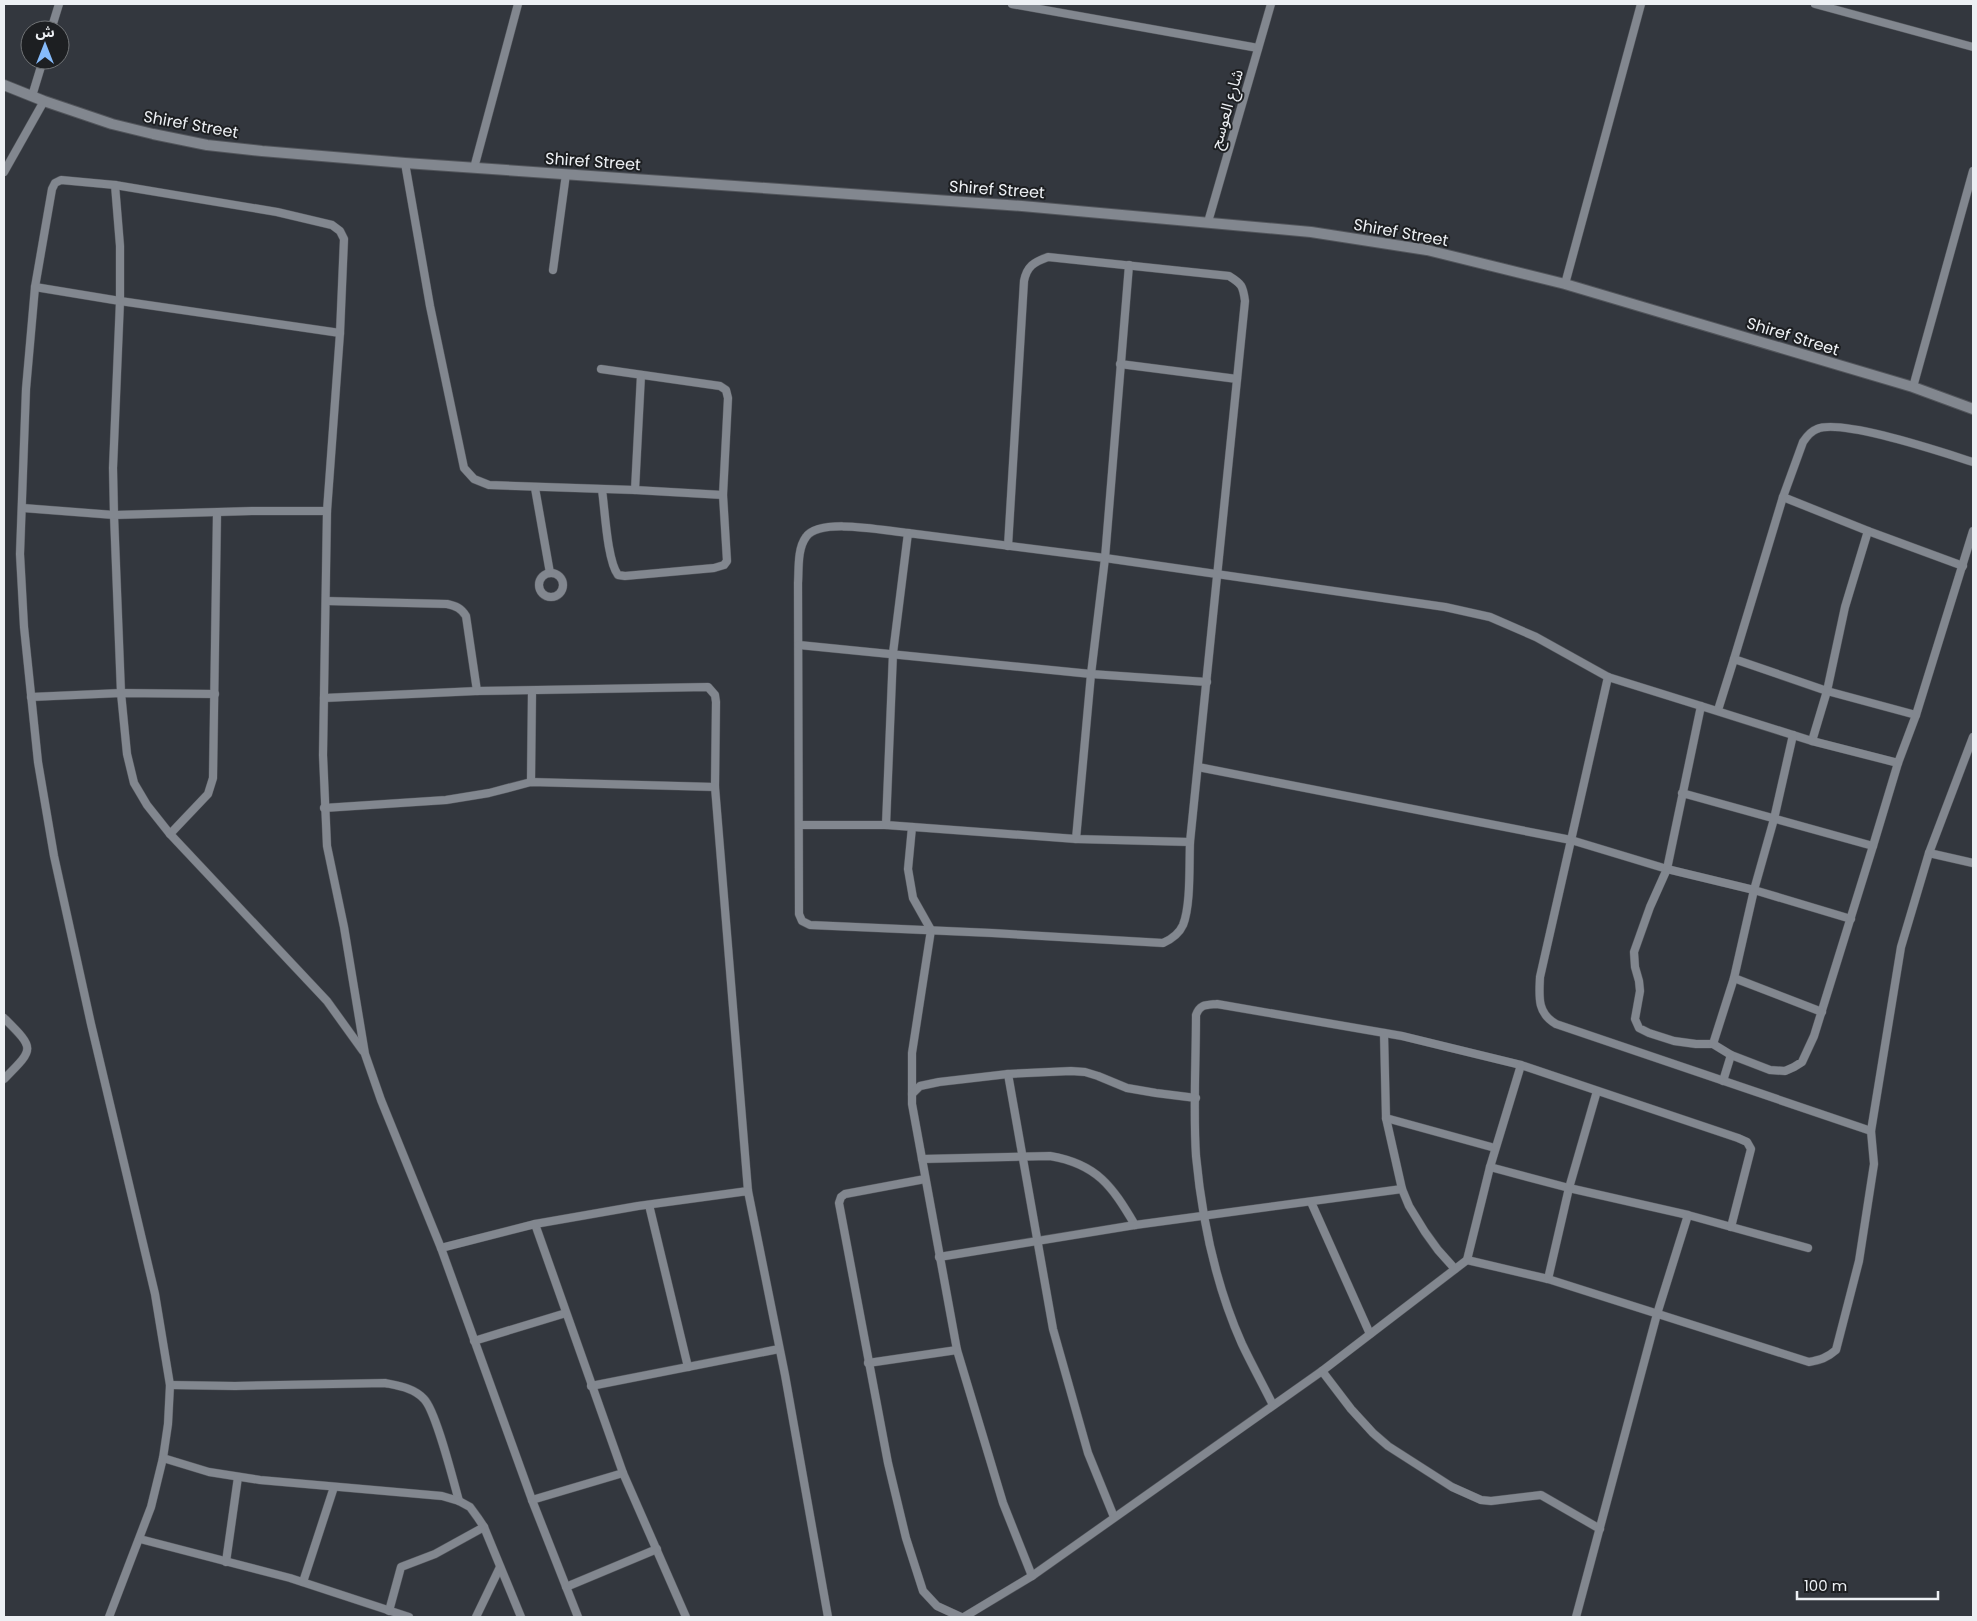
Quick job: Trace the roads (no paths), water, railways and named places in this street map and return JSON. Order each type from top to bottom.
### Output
[{"type":"main road","name":"Shiref Street","points":[[4,85],[112,124],[207,145],[404,163],[1022,206],[1208,222],[1311,232],[1427,250],[1566,284],[1913,387],[1973,409]]},
{"type":"street","points":[[54,20],[59,4]]},
{"type":"street","points":[[474,168],[518,4]]},
{"type":"street","points":[[1012,4],[1258,48]]},
{"type":"street","name":"شارع العوسج","points":[[1208,222],[1271,4]]},
{"type":"street","points":[[1566,284],[1641,4]]},
{"type":"street","points":[[1815,4],[1973,47]]},
{"type":"street","points":[[32,96],[40,70]]},
{"type":"street","points":[[4,172],[44,101]]},
{"type":"street","points":[[404,163],[430,306],[464,468],[474,479],[490,486],[635,490],[723,495]]},
{"type":"street","points":[[1913,387],[1973,171]]},
{"type":"street","points":[[553,270],[566,174]]},
{"type":"street","points":[[109,1617],[151,1507],[163,1458],[168,1424],[170,1385],[154,1294],[54,856],[38,762],[21,600],[26,389],[35,287],[52,189],[55,183],[61,180],[114,186],[277,212],[332,225],[340,231],[344,239],[340,333],[327,511],[324,698],[324,808],[327,846],[344,927],[365,1054],[381,1100],[441,1248],[532,1500],[578,1617]]},
{"type":"street","points":[[114,186],[120,246],[114,514],[121,693],[127,754],[134,783],[147,805],[170,834],[327,1001],[365,1054]]},
{"type":"street","points":[[1008,546],[1024,281],[1026,272],[1033,263],[1048,257],[1228,276],[1238,282],[1243,288],[1245,301],[1218,575],[1190,842],[1186,913],[1177,934],[1163,943],[810,925],[802,921],[799,914],[798,583],[800,552],[806,537],[817,530],[831,526],[908,533],[1008,546],[1105,558],[1218,575],[1444,607],[1490,617],[1536,637],[1608,678],[1718,710],[1812,741],[1898,763]]},
{"type":"street","points":[[1076,839],[1091,674],[1105,558],[1129,266]]},
{"type":"street","points":[[35,287],[120,302],[340,333]]},
{"type":"street","points":[[1120,364],[1237,379]]},
{"type":"street","points":[[601,369],[720,386],[726,390],[728,398],[723,495],[727,562],[724,566],[626,576],[618,575],[614,569],[602,490]]},
{"type":"street","points":[[635,490],[641,375]]},
{"type":"street","points":[[1718,710],[1783,497],[1803,442],[1809,434],[1818,428],[1829,426],[1875,433],[1973,462]]},
{"type":"street","points":[[535,488],[550,573]]},
{"type":"street","points":[[1783,497],[1963,566]]},
{"type":"street","points":[[23,508],[114,514],[327,511]]},
{"type":"street","points":[[170,834],[208,794],[213,778],[217,513]]},
{"type":"street","points":[[1812,741],[1827,691],[1845,608],[1868,531]]},
{"type":"street","points":[[1701,706],[1667,868],[1650,907],[1634,952],[1640,991],[1635,1019],[1639,1028],[1674,1041],[1713,1044],[1731,1055],[1770,1070],[1785,1071],[1794,1068],[1802,1062],[1814,1036],[1898,763],[1916,715],[1973,531]]},
{"type":"street","points":[[886,826],[893,654],[908,533]]},
{"type":"street","points":[[326,601],[446,604],[457,606],[466,616],[477,691]]},
{"type":"street","points":[[799,644],[1091,674],[1207,682]]},
{"type":"street","points":[[1734,659],[1827,691],[1916,715]]},
{"type":"street","points":[[1608,678],[1540,977],[1539,998],[1542,1011],[1548,1019],[1556,1024],[1871,1131]]},
{"type":"street","points":[[324,698],[477,691],[708,687],[715,695],[715,787],[748,1192],[828,1617]]},
{"type":"street","points":[[531,782],[532,691]]},
{"type":"street","points":[[31,697],[121,693],[215,694]]},
{"type":"street","points":[[1713,1044],[1734,978],[1793,735]]},
{"type":"street","points":[[1467,1260],[1548,1279],[1809,1362],[1818,1361],[1836,1350],[1844,1325],[1859,1260],[1874,1164],[1871,1131],[1901,947],[1929,853],[1973,737]]},
{"type":"street","points":[[1198,767],[1571,840],[1667,868],[1754,890],[1851,919]]},
{"type":"street","points":[[324,808],[446,800],[489,793],[531,782],[715,787]]},
{"type":"street","points":[[1682,793],[1873,846]]},
{"type":"street","points":[[800,826],[886,826],[1076,839],[1190,842]]},
{"type":"street","points":[[912,828],[908,868],[913,898],[931,930],[912,1053],[912,1104],[957,1350],[1003,1503],[1032,1576]]},
{"type":"street","points":[[1929,853],[1973,863]]},
{"type":"street","points":[[1734,978],[1822,1012]]},
{"type":"street","points":[[1273,1405],[1242,1344],[1230,1312],[1216,1267],[1205,1217],[1196,1156],[1196,1015],[1202,1005],[1217,1004],[1384,1033],[1522,1065],[1747,1142],[1751,1149],[1731,1227]]},
{"type":"street","points":[[4,1018],[25,1038],[28,1050],[26,1057],[4,1079]]},
{"type":"street","points":[[1384,1033],[1386,1118],[1402,1189],[1425,1232],[1438,1250],[1456,1269]]},
{"type":"street","points":[[1723,1081],[1731,1055]]},
{"type":"street","points":[[925,1180],[845,1194],[839,1202],[868,1363],[888,1463],[906,1538],[923,1591],[937,1606],[963,1617],[1032,1576],[1322,1371],[1467,1260],[1495,1148],[1522,1065]]},
{"type":"street","points":[[912,1094],[920,1086],[939,1082],[1008,1074],[1071,1071],[1085,1072],[1127,1088],[1196,1098]]},
{"type":"street","points":[[1008,1074],[1036,1240],[1055,1338],[1088,1453],[1114,1517]]},
{"type":"street","points":[[1548,1279],[1569,1188],[1597,1091]]},
{"type":"street","points":[[1386,1118],[1495,1148]]},
{"type":"street","points":[[922,1159],[1022,1156],[1066,1158],[1093,1170],[1124,1207],[1135,1225]]},
{"type":"street","points":[[1490,1167],[1569,1188],[1688,1215],[1808,1248]]},
{"type":"street","points":[[939,1257],[1135,1225],[1402,1189]]},
{"type":"street","points":[[441,1248],[535,1224],[649,1205],[748,1192]]},
{"type":"street","points":[[1311,1202],[1370,1334]]},
{"type":"street","points":[[649,1205],[688,1367]]},
{"type":"street","points":[[1576,1617],[1657,1314],[1688,1215]]},
{"type":"street","points":[[535,1224],[623,1473],[686,1617]]},
{"type":"street","points":[[474,1341],[566,1313]]},
{"type":"street","points":[[592,1386],[779,1350]]},
{"type":"street","points":[[868,1363],[957,1350]]},
{"type":"street","points":[[1322,1371],[1351,1410],[1373,1434],[1388,1446],[1452,1487],[1481,1500],[1491,1501],[1541,1495],[1600,1529]]},
{"type":"street","points":[[170,1385],[235,1386],[385,1383],[404,1387],[417,1393],[431,1408],[459,1501]]},
{"type":"street","points":[[163,1458],[209,1472],[238,1477],[442,1496],[459,1501],[470,1507],[484,1527],[521,1617]]},
{"type":"street","points":[[532,1500],[623,1473]]},
{"type":"street","points":[[226,1562],[238,1477]]},
{"type":"street","points":[[303,1582],[334,1487]]},
{"type":"street","points":[[389,1611],[401,1567],[435,1554],[484,1527]]},
{"type":"street","points":[[140,1539],[303,1582],[409,1617]]},
{"type":"street","points":[[566,1587],[657,1549]]},
{"type":"street","points":[[476,1617],[500,1567]]}]
